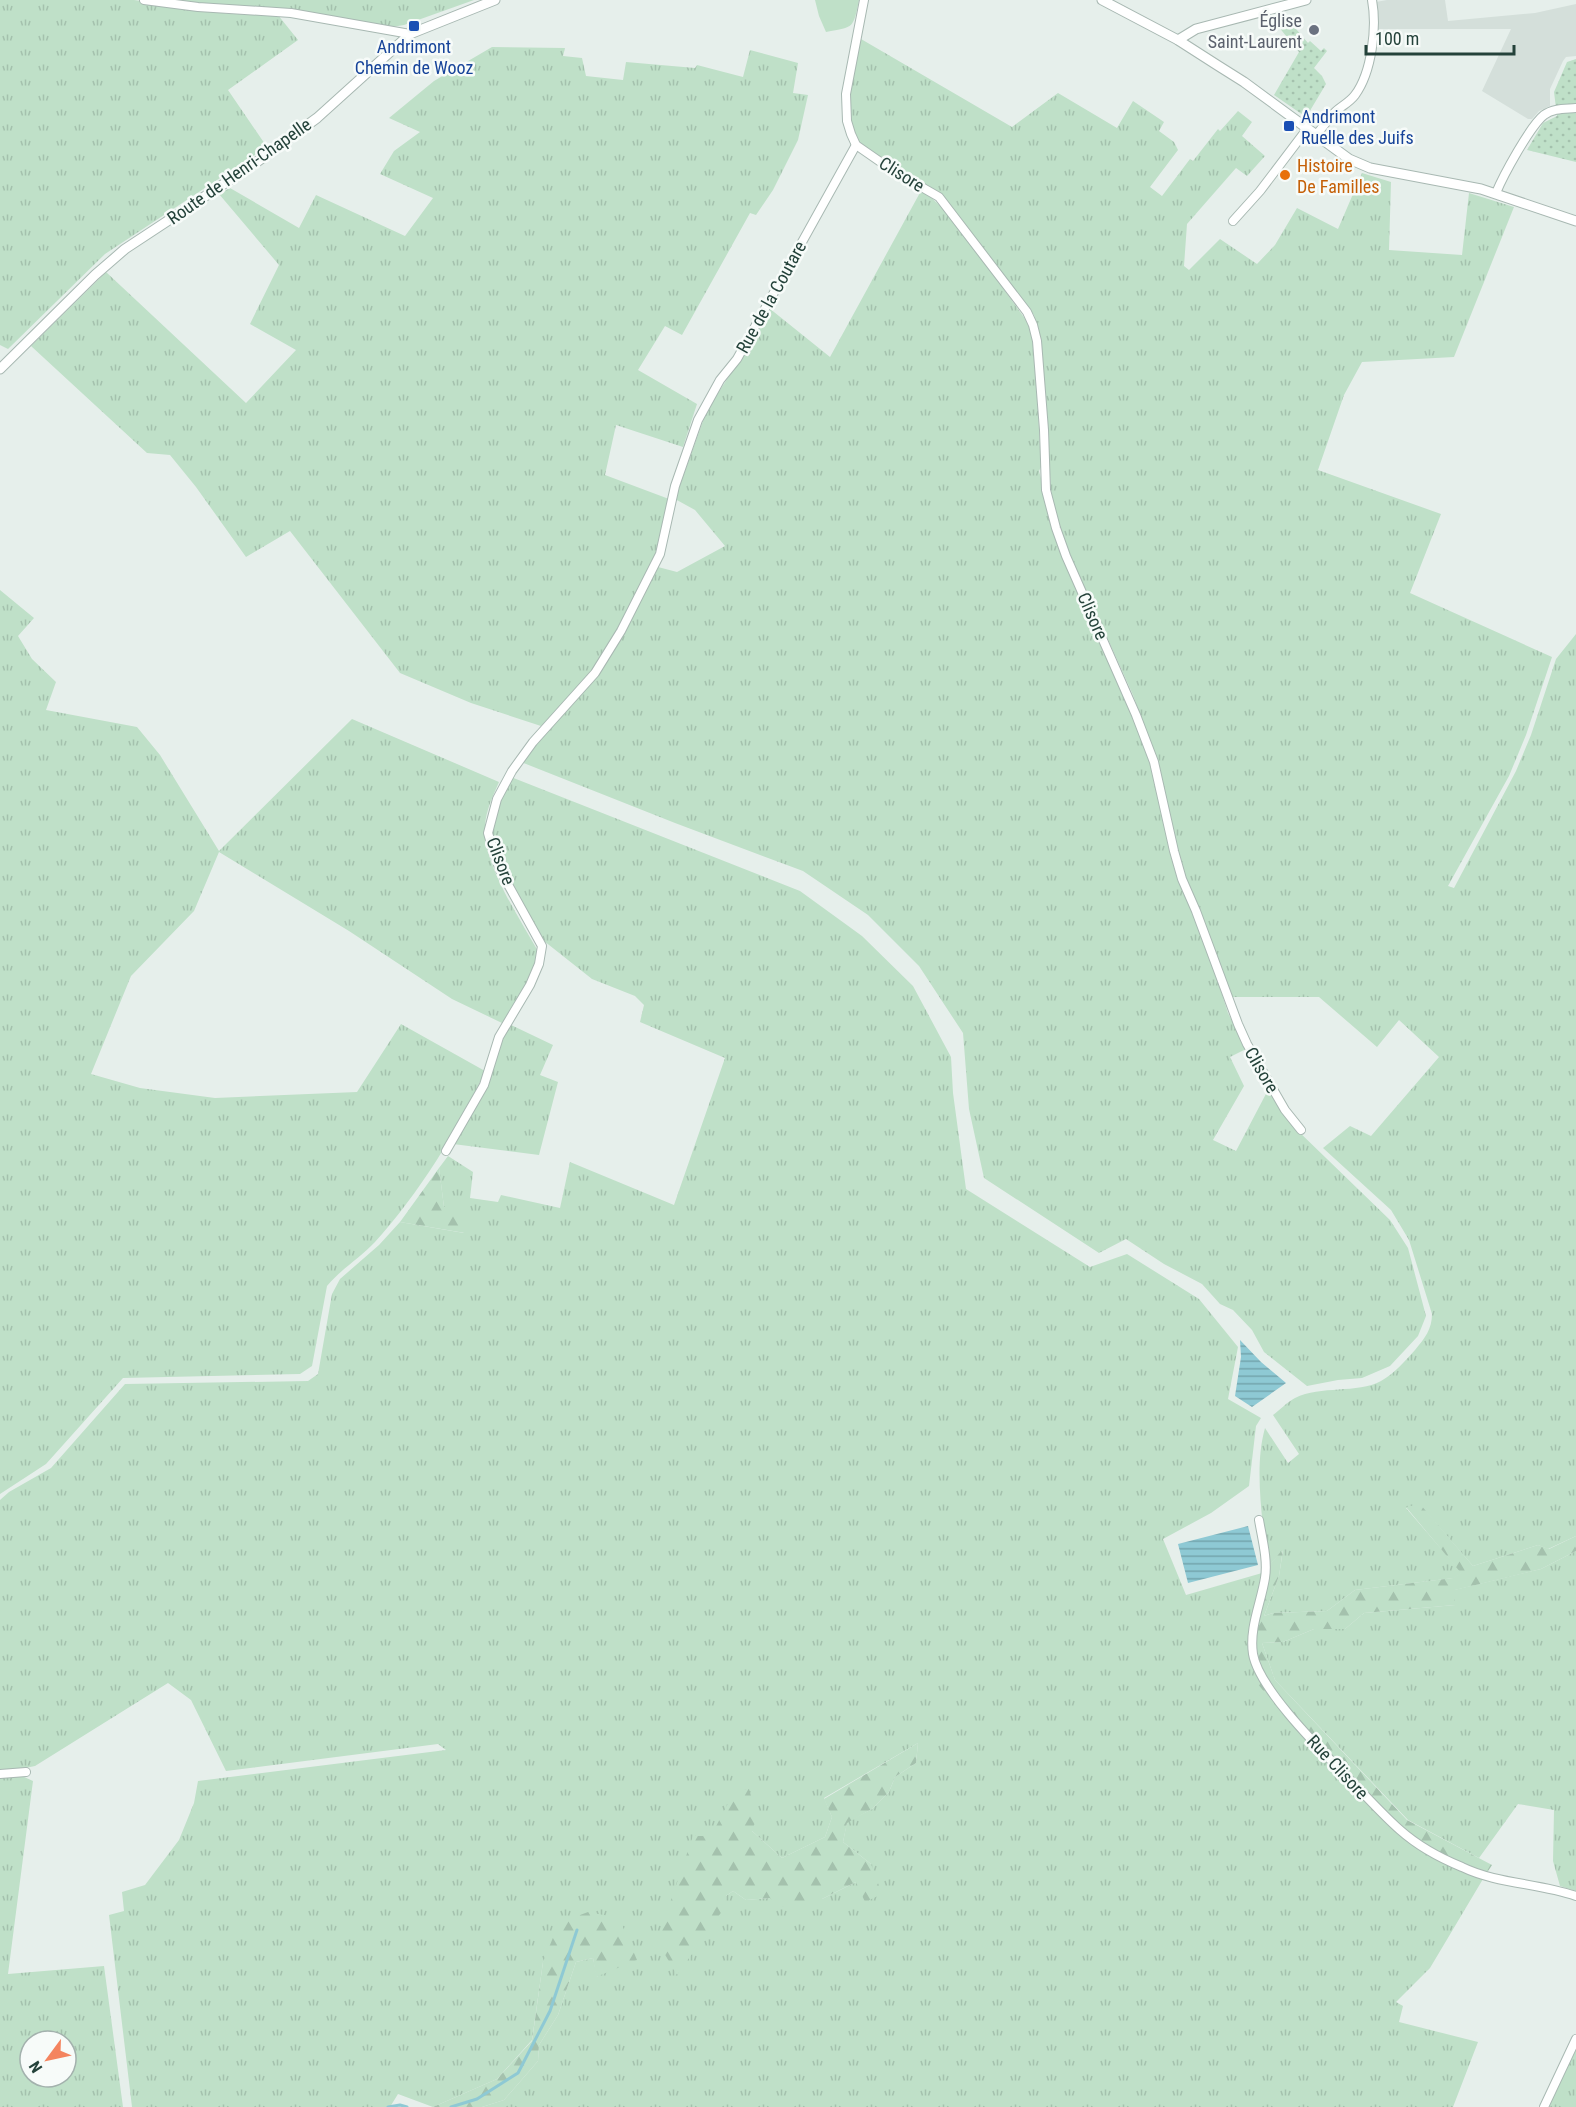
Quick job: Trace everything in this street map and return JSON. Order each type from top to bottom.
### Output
[{"type":"street","points":[[144,0],[219,9],[291,13],[410,34]]},
{"type":"street","name":"Route de Henri-Chapelle","points":[[0,369],[95,275],[125,249],[254,164],[317,118],[410,34],[495,0]]},
{"type":"street","points":[[856,145],[847,121],[846,94],[864,0]]},
{"type":"street","points":[[1102,0],[1178,40],[1244,82],[1349,159],[1370,168],[1496,193],[1576,221]]},
{"type":"street","points":[[1178,40],[1196,29],[1306,0]]},
{"type":"street","points":[[1316,135],[1336,111],[1354,96],[1362,84],[1372,52],[1372,0]]},
{"type":"street","points":[[1496,193],[1502,177],[1535,124],[1552,111],[1576,108]]},
{"type":"street","points":[[1233,221],[1260,191],[1307,129]]},
{"type":"street","name":"Rue de la Coutare","points":[[642,589],[660,554],[675,486],[698,420],[720,380],[737,359],[856,145]]},
{"type":"street","name":"Clisore","points":[[856,145],[892,170],[939,197],[1027,312],[1033,325],[1039,358],[1046,490],[1056,528],[1150,752],[1182,879],[1238,1024],[1285,1110],[1301,1130]]},
{"type":"street","name":"Clisore","points":[[446,1150],[484,1085],[499,1037],[530,985],[539,964],[542,946],[500,870],[493,850],[488,833],[496,799],[512,771],[533,742],[595,674],[621,631],[642,589]]},
{"type":"street","name":"Rue Clisore","points":[[1259,1520],[1266,1577],[1251,1638],[1253,1656],[1261,1675],[1293,1718],[1401,1831],[1428,1851],[1464,1869],[1493,1878],[1556,1889],[1576,1896]]},
{"type":"street","points":[[0,1774],[26,1772]]},
{"type":"street","points":[[1544,2107],[1576,2039]]},
{"type":"shaded area","points":[[1445,0],[1448,21],[1535,13],[1576,4],[1576,56],[1566,57],[1563,61],[1550,89],[1550,106],[1539,111],[1532,119],[1528,119],[1482,91],[1511,29],[1377,29],[1376,2]]},
{"type":"green space","points":[[0,0],[134,0],[230,14],[278,15],[298,40],[228,90],[267,147],[105,254],[8,349],[0,345]]},
{"type":"green space","points":[[166,0],[474,0],[404,25],[392,27]]},
{"type":"green space","points":[[815,0],[859,0],[854,21],[843,29],[826,32]]},
{"type":"green space","points":[[1291,23],[1308,43],[1310,41],[1321,51],[1324,48],[1327,51],[1314,68],[1326,84],[1308,114],[1303,115],[1274,95],[1299,52],[1278,26]]},
{"type":"green space","points":[[861,39],[1012,127],[1058,93],[1117,128],[1133,101],[1164,122],[1159,131],[1174,142],[1178,150],[1150,187],[1162,196],[1190,159],[1193,161],[1218,129],[1220,131],[1238,111],[1252,122],[1242,136],[1265,156],[1247,176],[1236,168],[1187,224],[1184,266],[1189,270],[1220,239],[1257,264],[1275,245],[1297,208],[1338,229],[1362,173],[1391,182],[1389,250],[1462,255],[1469,193],[1514,207],[1454,357],[1362,362],[1344,395],[1318,470],[1441,514],[1410,593],[1552,657],[1526,735],[1509,776],[1448,886],[1454,888],[1516,771],[1531,735],[1556,659],[1576,634],[1576,1536],[1548,1549],[1538,1545],[1473,1566],[1420,1505],[1406,1508],[1462,1573],[1454,1578],[1355,1590],[1327,1611],[1273,1613],[1264,1616],[1279,1576],[1283,1550],[1267,1568],[1260,1479],[1265,1428],[1288,1463],[1299,1454],[1273,1415],[1292,1400],[1305,1394],[1361,1387],[1381,1381],[1399,1367],[1419,1346],[1432,1319],[1409,1240],[1391,1210],[1323,1148],[1350,1126],[1371,1136],[1439,1057],[1399,1020],[1377,1047],[1319,997],[1232,997],[1184,874],[1160,769],[1133,695],[1066,546],[1052,503],[1041,346],[1034,315],[946,199],[864,147],[854,133],[848,118],[847,98]]},
{"type":"green space","points":[[492,47],[565,48],[563,56],[582,58],[586,76],[623,80],[626,62],[695,68],[697,65],[743,77],[750,50],[798,63],[793,93],[808,95],[798,140],[773,190],[756,215],[750,213],[682,335],[665,326],[638,370],[697,404],[683,447],[616,425],[605,475],[669,499],[656,553],[640,591],[598,661],[577,690],[541,726],[471,703],[400,673],[290,531],[246,557],[170,455],[147,453],[31,346],[106,272],[246,403],[296,350],[250,324],[279,265],[219,194],[230,188],[299,228],[316,195],[405,236],[433,198],[380,174],[394,151],[420,132],[389,118],[434,81]]},
{"type":"green space","points":[[1576,59],[1576,162],[1527,150],[1543,123],[1557,116],[1554,92],[1567,62]]},
{"type":"green space","points":[[922,189],[950,215],[1031,327],[1036,370],[1041,467],[1039,471],[1057,538],[1128,701],[1153,771],[1178,878],[1205,942],[1228,1013],[1246,1049],[1230,1057],[1244,1086],[1213,1140],[1236,1151],[1268,1090],[1295,1128],[1390,1220],[1408,1248],[1426,1316],[1418,1336],[1390,1366],[1362,1378],[1307,1386],[1264,1352],[1252,1330],[1233,1310],[1220,1304],[1202,1284],[1164,1264],[1126,1239],[1099,1253],[984,1178],[969,1109],[963,1033],[919,966],[868,915],[803,871],[521,762],[536,741],[603,669],[658,567],[677,572],[725,546],[695,510],[675,499],[707,410],[748,347],[769,308],[830,357]]},
{"type":"green space","points":[[0,590],[34,618],[18,636],[32,659],[56,682],[46,710],[137,727],[160,755],[219,851],[352,719],[499,782],[487,814],[486,841],[504,891],[539,953],[529,982],[502,1023],[452,999],[349,931],[219,852],[194,911],[131,976],[91,1074],[140,1088],[215,1098],[357,1092],[401,1024],[485,1071],[463,1116],[407,1204],[375,1242],[327,1286],[312,1366],[300,1374],[123,1378],[46,1464],[0,1494]]},
{"type":"green space","points":[[511,777],[800,891],[862,936],[913,986],[951,1057],[953,1093],[966,1189],[1090,1267],[1127,1254],[1199,1299],[1238,1347],[1228,1399],[1261,1418],[1256,1426],[1249,1486],[1211,1513],[1163,1539],[1186,1595],[1262,1573],[1261,1590],[1252,1622],[1281,1712],[1378,1815],[1412,1845],[1483,1879],[1430,1968],[1396,2002],[1403,2006],[1399,2022],[1478,2042],[1453,2107],[482,2107],[504,2100],[538,2061],[539,2045],[558,2015],[576,1962],[593,1958],[597,1977],[619,1918],[543,1962],[532,2040],[497,2079],[433,2107],[398,2094],[390,2107],[132,2107],[109,1915],[124,1911],[122,1892],[145,1885],[179,1840],[194,1803],[198,1781],[446,1750],[438,1744],[226,1771],[191,1700],[168,1683],[35,1766],[0,1773],[0,1500],[9,1492],[51,1468],[125,1384],[308,1381],[318,1374],[332,1294],[340,1279],[379,1245],[400,1222],[464,1233],[444,1207],[439,1168],[448,1156],[473,1172],[470,1198],[498,1202],[501,1195],[560,1208],[570,1162],[674,1205],[725,1058],[640,1022],[644,1005],[635,996],[592,979],[544,941],[506,873],[491,833],[496,810]],"holes":[[[918,1743],[916,1763],[895,1777],[889,1792],[872,1809],[847,1822],[843,1842],[871,1864],[856,1882],[822,1899],[746,1900],[733,1891],[726,1896],[693,1836],[752,1831],[782,1858],[825,1837],[832,1817],[824,1798]]]},
{"type":"green space","points":[[509,1024],[553,1045],[540,1075],[558,1082],[539,1155],[453,1144]]},
{"type":"green space","points":[[439,1168],[444,1207],[462,1216],[465,1233],[400,1222]]},
{"type":"green space","points":[[1420,1504],[1473,1566],[1538,1545],[1549,1549],[1576,1536],[1576,1551],[1541,1569],[1455,1590],[1455,1605],[1364,1613],[1345,1629],[1314,1629],[1283,1642],[1262,1643],[1275,1680],[1407,1820],[1492,1865],[1483,1879],[1412,1845],[1378,1815],[1281,1712],[1257,1683],[1249,1650],[1252,1622],[1267,1568],[1283,1549],[1279,1576],[1264,1616],[1273,1613],[1327,1611],[1355,1590],[1453,1578],[1461,1573],[1406,1507]]},
{"type":"green space","points":[[1576,1551],[1576,1891],[1560,1886],[1553,1861],[1554,1810],[1518,1804],[1479,1858],[1408,1820],[1275,1680],[1262,1643],[1283,1642],[1314,1629],[1345,1629],[1364,1613],[1455,1605],[1454,1590],[1541,1569]]},
{"type":"green space","points":[[918,1743],[916,1763],[895,1777],[889,1792],[872,1809],[847,1823],[843,1842],[871,1864],[882,1894],[865,1902],[856,1882],[822,1899],[780,1907],[770,1898],[746,1900],[733,1891],[726,1896],[725,1907],[677,1975],[657,1941],[693,1836],[711,1836],[735,1790],[749,1789],[757,1817],[752,1831],[782,1858],[825,1837],[832,1817],[824,1799]]},
{"type":"green space","points":[[22,1776],[33,1781],[8,1974],[104,1966],[123,2107],[0,2107],[0,1778]]},
{"type":"green space","points":[[588,1912],[619,1918],[637,1960],[596,1977],[593,1958],[576,1962],[558,2015],[539,2045],[538,2061],[504,2100],[482,2107],[433,2107],[497,2079],[532,2041],[543,1962],[559,1923]]},
{"type":"green space","points":[[1576,2048],[1576,2107],[1548,2107]]},
{"type":"water","points":[[1240,1340],[1286,1383],[1252,1407],[1235,1396],[1241,1357]]},
{"type":"water","points":[[1248,1526],[1258,1565],[1188,1583],[1178,1544]]},
{"type":"waterway","points":[[451,2107],[477,2099],[518,2073],[550,2011],[577,1930]]},
{"type":"waterway","points":[[388,2107],[400,2105],[407,2107]]},
{"type":"place","name":"Andrimont Chemin de Wooz","points":[[414,26]]},
{"type":"place","name":"Église Saint-Laurent","points":[[1314,30]]},
{"type":"place","name":"Andrimont Ruelle des Juifs","points":[[1289,126]]},
{"type":"place","name":"Histoire De Familles","points":[[1285,175]]}]
